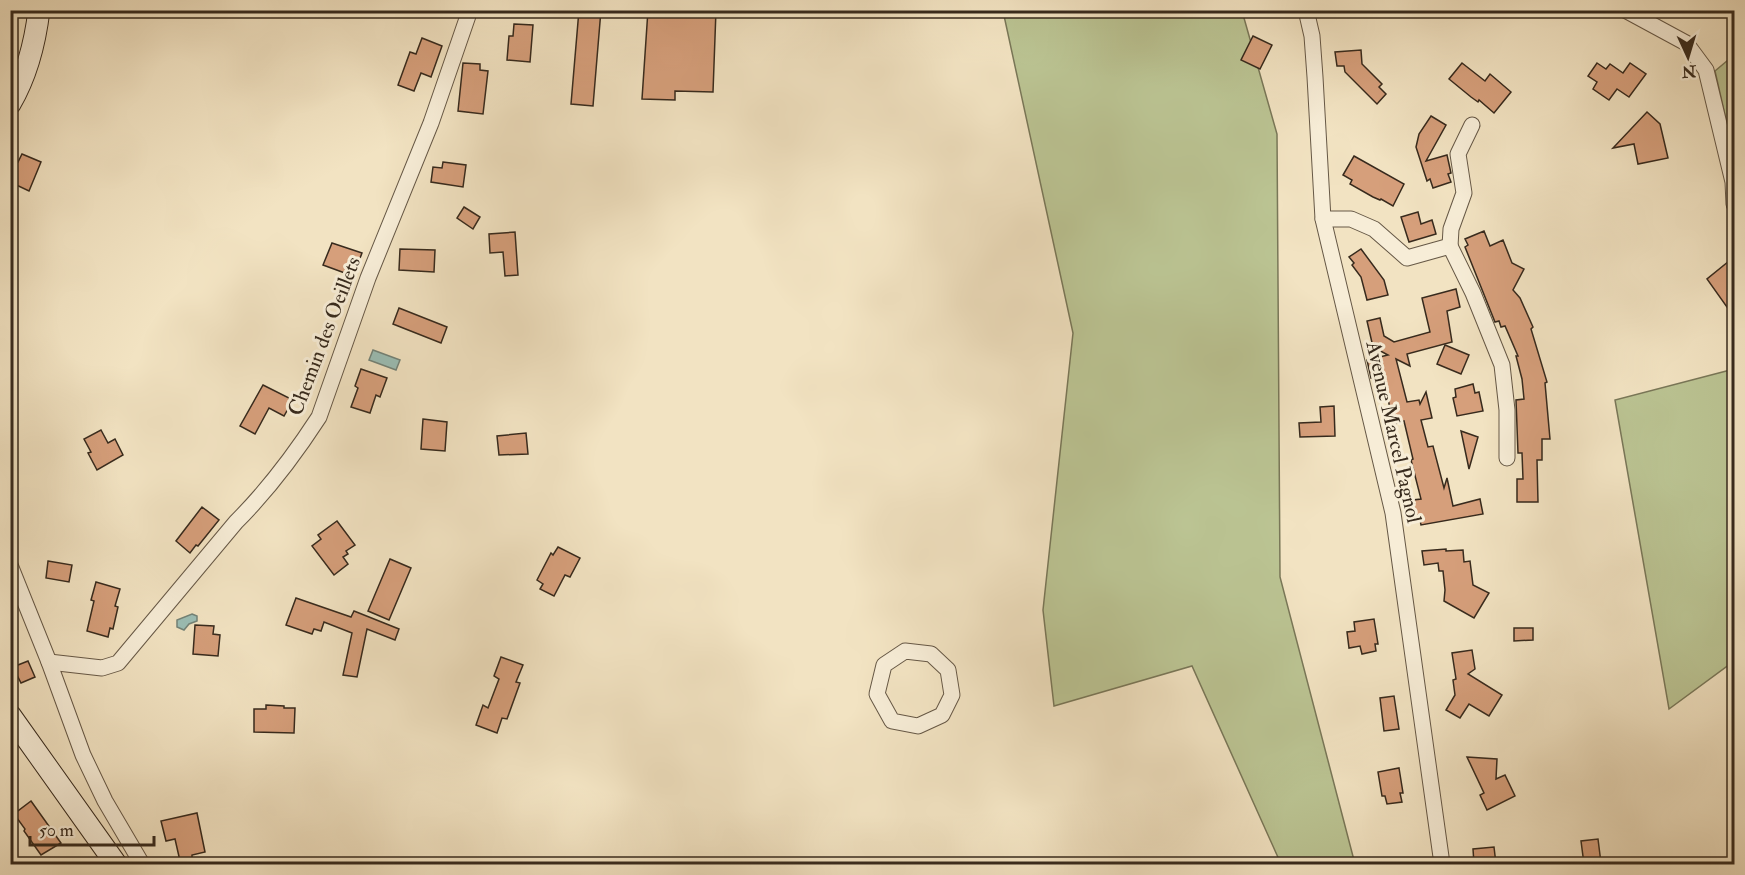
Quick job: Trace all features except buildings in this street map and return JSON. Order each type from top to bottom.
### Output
[{"type":"main road","points":[[10,104],[19,90],[27,69],[39,10]]},
{"type":"main road","points":[[10,715],[116,864]]},
{"type":"street","name":"Chemin des Oeillets","points":[[49,663],[102,668],[118,663],[250,508],[319,417],[368,278],[431,123],[470,10]]},
{"type":"street","name":"Avenue Marcel Pagnol","points":[[1306,10],[1314,57],[1323,219],[1393,513],[1442,864]]},
{"type":"street","points":[[1624,10],[1686,43],[1706,70],[1733,182],[1734,204]]},
{"type":"street","points":[[1472,125],[1458,154],[1464,193],[1451,229],[1450,246],[1473,293],[1502,365],[1507,410],[1507,458]]},
{"type":"street","points":[[1323,219],[1351,219],[1374,229],[1407,258],[1450,246]]},
{"type":"street","points":[[10,565],[82,755],[105,801],[142,864]]},
{"type":"street","points":[[905,651],[930,654],[948,670],[952,695],[942,715],[918,726],[892,721],[877,694],[884,665],[905,651]]},
{"type":"green space","points":[[1003,11],[1242,11],[1277,134],[1280,577],[1355,864],[1281,864],[1192,666],[1054,706],[1043,610],[1073,333]]},
{"type":"green space","points":[[1734,55],[1734,134],[1733,128],[1727,124],[1715,71]]},
{"type":"green space","points":[[1734,369],[1734,661],[1669,709],[1615,400]]},
{"type":"water","points":[[373,350],[400,360],[396,370],[369,360]]},
{"type":"water","points":[[192,614],[197,616],[197,621],[189,624],[184,630],[177,627],[177,620]]}]
